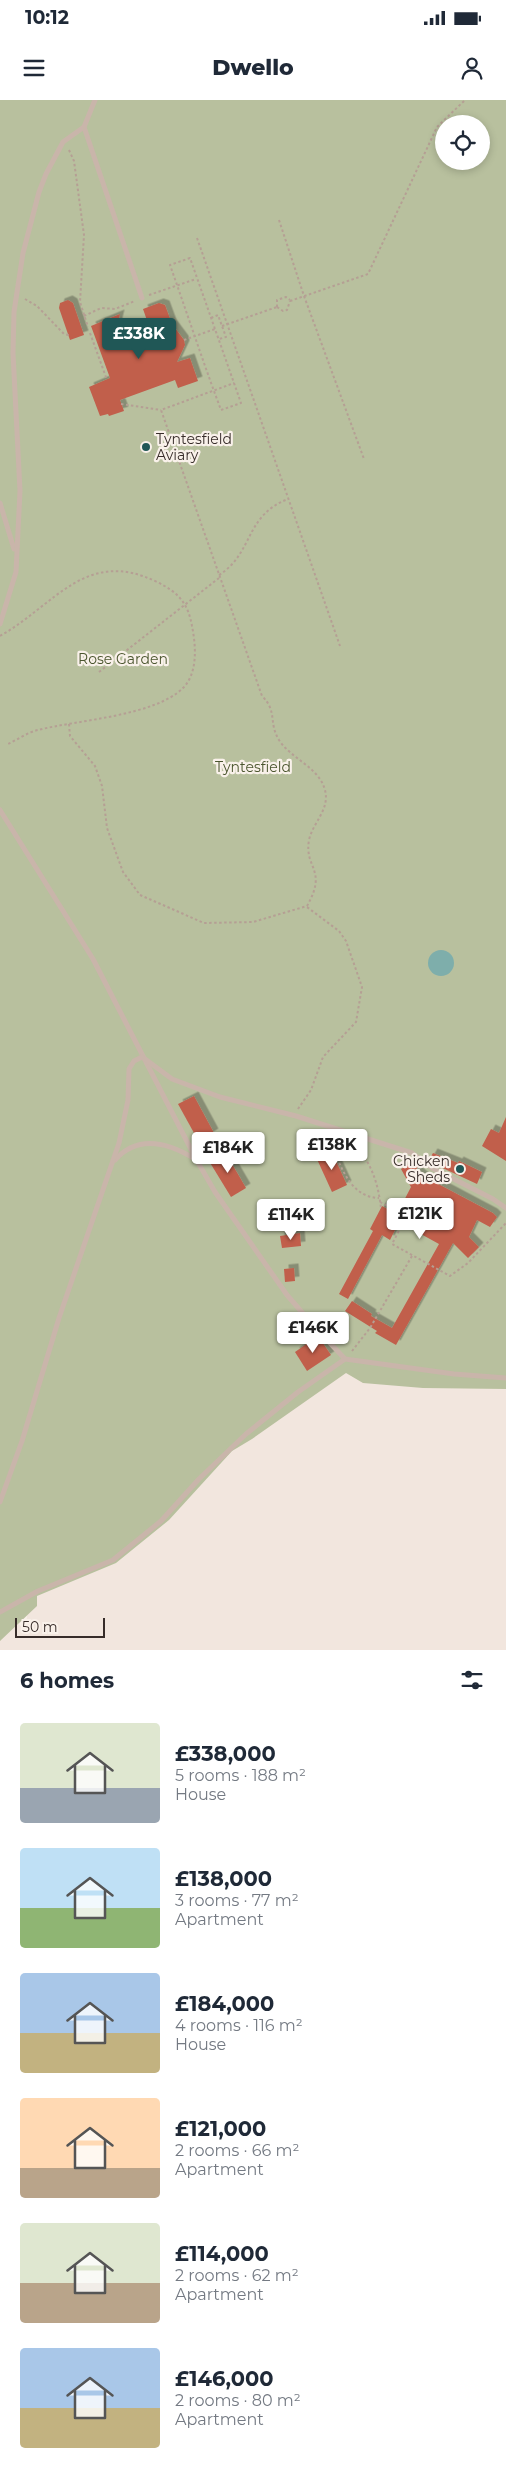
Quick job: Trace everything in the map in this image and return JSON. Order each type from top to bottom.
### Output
[{"type":"lane","points":[[0,624],[16,572],[15,552],[20,491],[13,353],[15,301],[23,253],[39,192],[63,142],[84,127],[95,100]]},
{"type":"lane","points":[[84,127],[142,298]]},
{"type":"lane","points":[[0,503],[15,552]]},
{"type":"lane","points":[[0,810],[93,959],[196,1159],[232,1218],[287,1295],[345,1359],[454,1374],[506,1378]]},
{"type":"lane","points":[[142,1057],[172,1079],[220,1097],[296,1116],[412,1153],[432,1168],[493,1199],[506,1208]]},
{"type":"lane","points":[[0,1502],[22,1441],[59,1318],[119,1143],[128,1100],[129,1069],[134,1061],[142,1057]]},
{"type":"lane","points":[[112,1163],[127,1150],[138,1145],[156,1143],[174,1147],[196,1159]]},
{"type":"lane","points":[[0,1612],[38,1591],[113,1560],[161,1521],[199,1479],[246,1434],[298,1392],[345,1359]]},
{"type":"path","points":[[290,301],[368,274],[437,127],[465,100]]},
{"type":"path","points":[[63,142],[74,161],[83,227],[80,302],[88,327]]},
{"type":"path","points":[[279,220],[304,296],[364,459]]},
{"type":"path","points":[[197,238],[340,646]]},
{"type":"path","points":[[190,258],[196,279],[241,403],[221,410],[170,265],[190,258]]},
{"type":"path","points":[[84,316],[100,308],[115,309],[196,279]]},
{"type":"path","points":[[277,307],[277,300],[280,297],[286,297],[290,301]]},
{"type":"path","points":[[15,301],[25,299],[37,306],[64,334],[69,336]]},
{"type":"path","points":[[277,307],[283,311],[287,310],[290,301]]},
{"type":"path","points":[[222,326],[277,307]]},
{"type":"path","points":[[211,318],[218,315],[226,337],[219,340]]},
{"type":"path","points":[[184,340],[215,329]]},
{"type":"path","points":[[90,333],[107,380]]},
{"type":"path","points":[[122,404],[161,410],[234,383]]},
{"type":"path","points":[[69,724],[70,736],[95,766],[102,786],[106,828],[123,872],[140,895],[204,923],[253,922],[307,906],[317,883],[310,853],[310,840],[326,806],[325,790],[318,777],[289,752],[279,740],[274,730],[271,705],[262,696],[161,410]]},
{"type":"path","points":[[99,672],[219,576],[239,557],[254,525],[264,512],[288,499]]},
{"type":"path","points":[[0,636],[74,582],[104,571],[133,572],[170,588],[182,597],[191,617],[195,654],[193,669],[183,688],[164,701],[142,708],[36,730],[8,744]]},
{"type":"path","points":[[296,1116],[297,1110],[311,1090],[322,1057],[356,1022],[362,987],[346,941],[339,931],[307,906]]},
{"type":"path","points":[[323,1124],[352,1186],[370,1198],[380,1198]]},
{"type":"path","points":[[350,1142],[363,1153],[372,1172],[381,1208]]},
{"type":"path","points":[[380,1202],[394,1210],[402,1226],[392,1244],[450,1276],[468,1263],[506,1223]]},
{"type":"path","points":[[345,1359],[370,1328],[412,1256]]},
{"type":"green space","name":"Tyntesfield","points":[[0,100],[506,100],[506,1389],[423,1388],[363,1383],[346,1373],[232,1451],[169,1520],[116,1563],[37,1596],[37,1606],[0,1641]]},
{"type":"water","points":[[441,950],[450,954],[454,963],[450,972],[441,976],[432,972],[428,963],[432,954]]},
{"type":"building","points":[[68,300],[73,303],[84,335],[70,340],[59,308],[60,303]]},
{"type":"building","points":[[159,303],[165,305],[172,324],[184,340],[185,345],[177,362],[190,358],[198,381],[178,388],[175,380],[120,400],[124,411],[109,416],[108,414],[100,416],[89,387],[110,378],[91,326],[120,314],[118,322],[124,339],[150,329],[143,309]]},
{"type":"building","points":[[194,1096],[214,1133],[199,1142],[178,1104]]},
{"type":"building","points":[[506,1117],[506,1161],[482,1146],[491,1129],[499,1133]]},
{"type":"building","points":[[331,1150],[347,1185],[332,1192],[316,1157]]},
{"type":"building","points":[[225,1152],[246,1188],[231,1197],[209,1161]]},
{"type":"building","name":"Chicken Sheds","points":[[433,1153],[458,1163],[459,1161],[482,1172],[477,1184],[434,1164],[429,1160]]},
{"type":"building","points":[[415,1161],[419,1164],[416,1170],[423,1176],[493,1213],[497,1217],[490,1227],[477,1220],[469,1237],[479,1247],[468,1258],[453,1243],[396,1345],[375,1333],[377,1331],[345,1311],[352,1301],[372,1314],[371,1316],[392,1328],[439,1244],[399,1222],[390,1240],[382,1235],[348,1299],[339,1294],[373,1231],[370,1229],[382,1206],[397,1214],[411,1187],[401,1169]]},
{"type":"building","points":[[300,1233],[301,1246],[282,1248],[280,1236]]},
{"type":"building","points":[[294,1268],[295,1281],[285,1282],[284,1269]]},
{"type":"building","points":[[318,1336],[331,1355],[307,1371],[295,1352]]},
{"type":"place","name":"Tyntesfield Aviary","points":[[146,447]]},
{"type":"place","name":"Chicken Sheds","points":[[460,1169]]},
{"type":"park label","name":"Rose Garden","points":[[123,659]]}]
